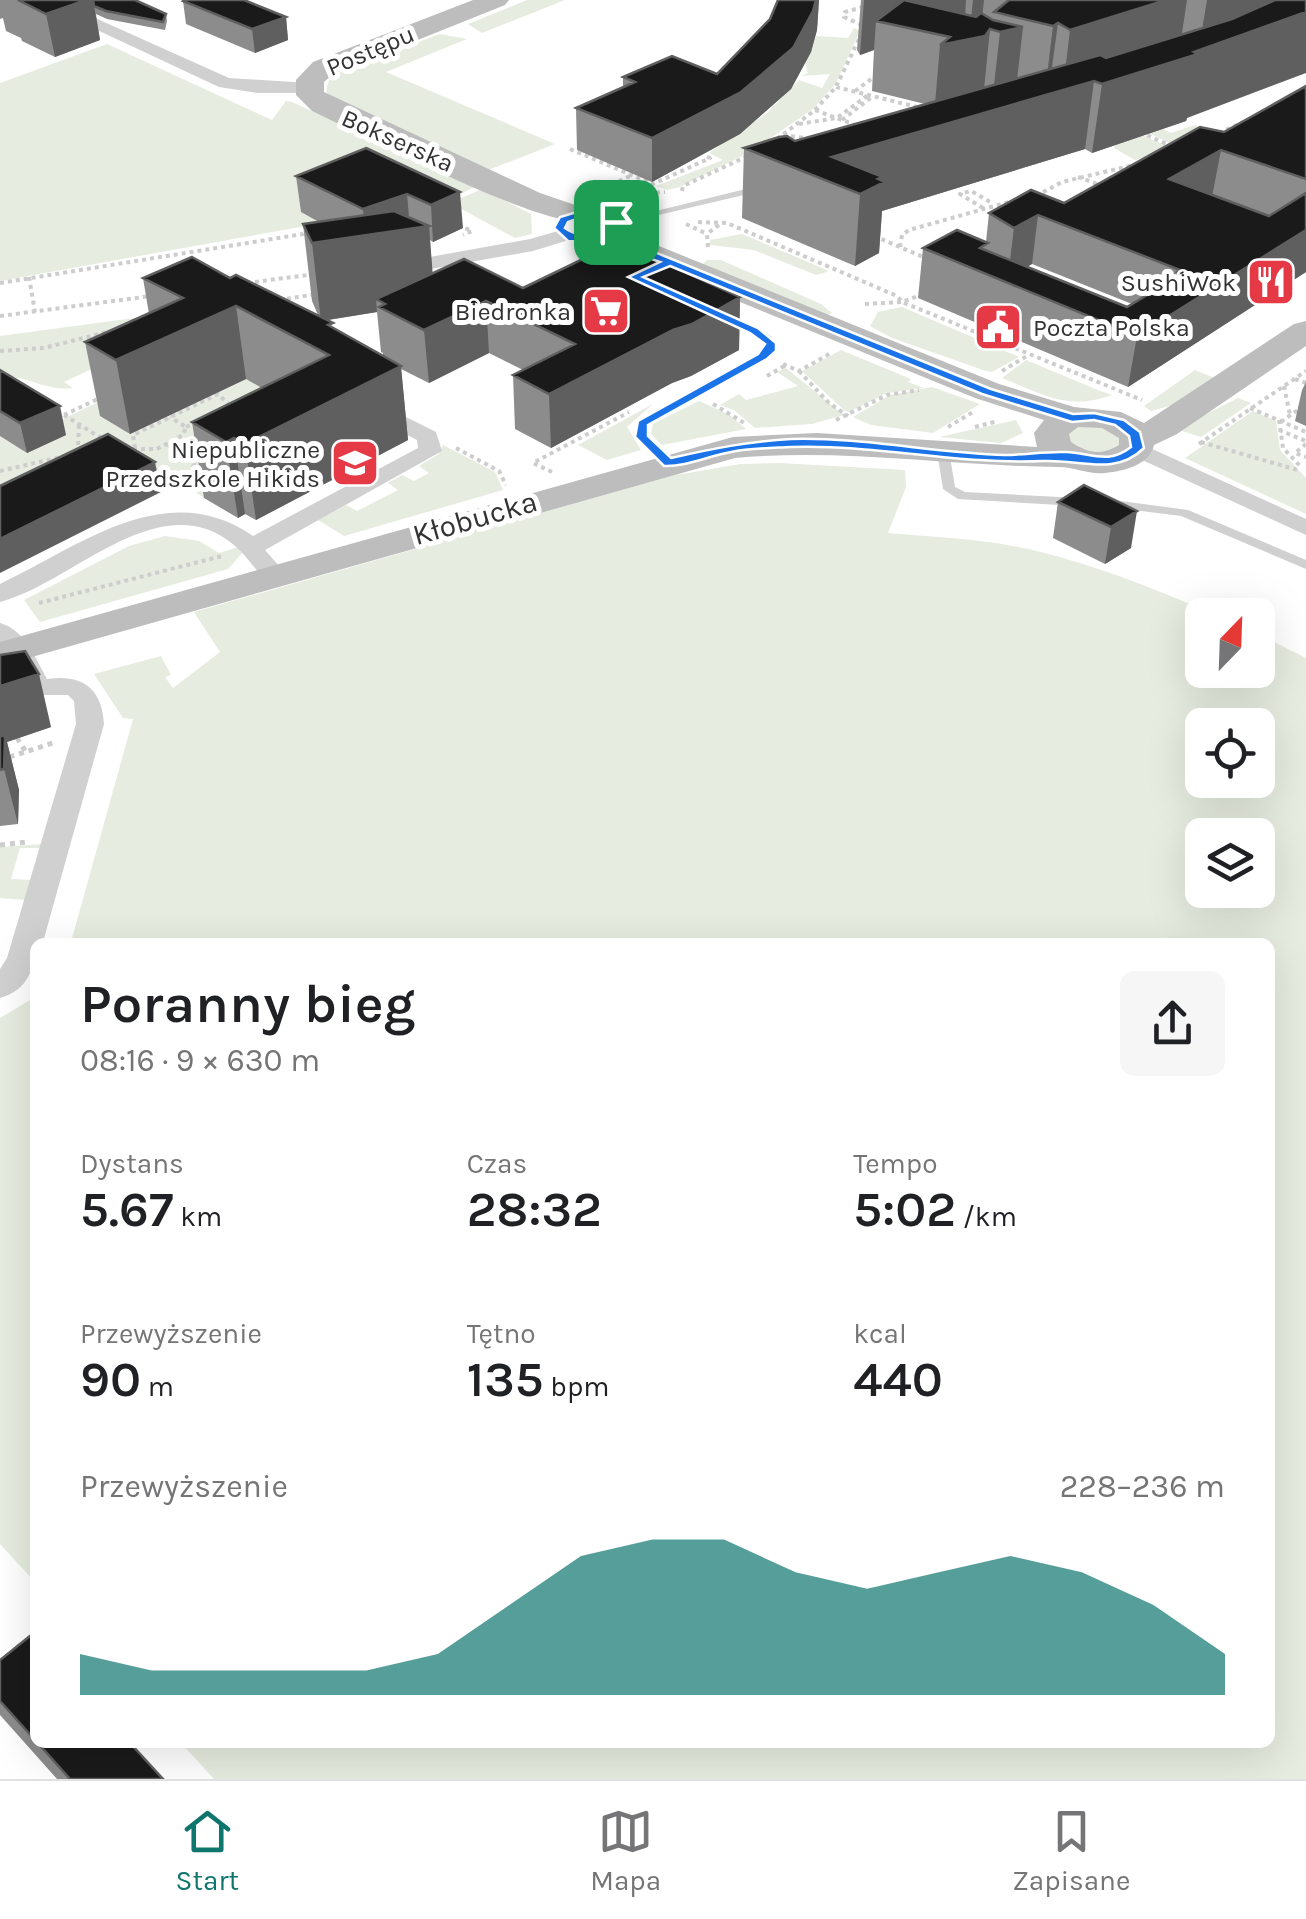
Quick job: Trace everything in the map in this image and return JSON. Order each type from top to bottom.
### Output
[{"type":"street","name":"Postępu","points":[[309,88],[315,74],[339,60],[496,0]]},
{"type":"street","name":"Bokserska","points":[[47,6],[213,78],[257,88],[309,88],[310,95],[322,106],[529,199],[530,204],[575,213]]},
{"type":"street","name":"Bokserska","points":[[213,78],[267,80],[339,60]]},
{"type":"street","points":[[377,272],[533,245],[575,213],[597,214],[612,231],[655,262],[984,393],[1061,436],[1089,462],[1132,435],[1192,408],[1306,331]]},
{"type":"street","points":[[0,594],[161,517],[201,520],[264,561],[430,451],[428,438],[370,406]]},
{"type":"street","points":[[1132,435],[1199,480],[1306,528]]},
{"type":"street","name":"Kłobucka","points":[[5,645],[264,561],[755,444],[950,444],[1021,460],[1061,436]]},
{"type":"street","points":[[0,988],[17,972],[23,958],[90,724],[86,695],[76,688],[60,684],[26,692],[5,645]]},
{"type":"lane","points":[[612,231],[766,187]]},
{"type":"lane","points":[[668,463],[642,437],[642,424],[770,351],[767,338],[701,308]]},
{"type":"lane","points":[[950,444],[948,489],[962,496],[1163,508],[1209,523],[1306,565]]},
{"type":"path","points":[[866,25],[848,21],[845,12],[876,7]]},
{"type":"path","points":[[772,142],[799,124],[836,87],[868,18]]},
{"type":"path","points":[[854,92],[878,74]]},
{"type":"path","points":[[836,87],[929,110]]},
{"type":"path","points":[[799,124],[839,119],[870,95]]},
{"type":"path","points":[[815,110],[860,127]]},
{"type":"path","points":[[1215,135],[1249,119]]},
{"type":"path","points":[[1136,128],[1183,150],[1169,154]]},
{"type":"path","points":[[1227,129],[1244,135]]},
{"type":"path","points":[[783,135],[813,139],[796,142]]},
{"type":"path","points":[[576,148],[570,149],[654,184],[661,192]]},
{"type":"path","points":[[639,200],[683,189],[756,152]]},
{"type":"path","points":[[654,184],[710,158],[705,156]]},
{"type":"path","points":[[727,166],[760,161]]},
{"type":"path","points":[[900,247],[902,235],[908,230],[944,223],[994,204],[1035,196],[1078,177],[1134,164]]},
{"type":"path","points":[[575,213],[632,175]]},
{"type":"path","points":[[1078,177],[1110,188]]},
{"type":"path","points":[[575,213],[699,186]]},
{"type":"path","points":[[681,199],[683,189]]},
{"type":"path","points":[[983,208],[960,194],[971,190],[994,204]]},
{"type":"path","points":[[684,222],[707,234]]},
{"type":"path","points":[[707,234],[722,222]]},
{"type":"path","points":[[944,223],[954,230]]},
{"type":"path","points":[[0,282],[304,235],[302,230],[316,224]]},
{"type":"path","points":[[450,241],[472,231],[457,224]]},
{"type":"path","points":[[735,228],[1028,355],[1132,435]]},
{"type":"path","points":[[707,234],[708,247]]},
{"type":"path","points":[[871,234],[928,258],[942,258]]},
{"type":"path","points":[[236,285],[332,271]]},
{"type":"path","points":[[29,277],[35,312]]},
{"type":"path","points":[[282,312],[279,300],[318,294]]},
{"type":"path","points":[[865,304],[902,302],[924,294]]},
{"type":"path","points":[[0,316],[158,295]]},
{"type":"path","points":[[0,351],[44,348],[127,328]]},
{"type":"path","points":[[798,371],[842,347]]},
{"type":"path","points":[[764,355],[798,371],[829,404],[857,421]]},
{"type":"path","points":[[950,444],[984,393],[1028,355]]},
{"type":"path","points":[[1280,421],[1285,455],[1301,469],[1200,443],[1306,371]]},
{"type":"path","points":[[1295,378],[1306,383]]},
{"type":"path","points":[[827,423],[848,416],[900,384]]},
{"type":"path","points":[[1284,386],[1290,415]]},
{"type":"path","points":[[887,395],[925,390]]},
{"type":"path","points":[[64,415],[115,391]]},
{"type":"path","points":[[135,448],[133,435],[218,394],[238,412]]},
{"type":"path","points":[[692,394],[734,414],[754,432]]},
{"type":"path","points":[[1280,421],[1306,404]]},
{"type":"path","points":[[51,407],[118,448]]},
{"type":"path","points":[[223,409],[231,407]]},
{"type":"path","points":[[1250,408],[1306,432]]},
{"type":"path","points":[[559,476],[534,463],[630,412]]},
{"type":"path","points":[[170,417],[186,426],[203,420]]},
{"type":"path","points":[[79,425],[77,436],[86,463]]},
{"type":"path","points":[[130,455],[126,453],[135,448],[168,445],[183,435],[186,426]]},
{"type":"path","points":[[1279,430],[1306,442],[1295,453],[1306,457]]},
{"type":"path","points":[[445,443],[498,471],[508,490]]},
{"type":"path","points":[[146,465],[175,485],[188,478],[194,468],[192,459],[168,445]]},
{"type":"path","points":[[0,470],[94,451]]},
{"type":"path","points":[[36,460],[38,469]]},
{"type":"path","points":[[194,468],[207,467]]},
{"type":"path","points":[[26,607],[264,561]]},
{"type":"path","points":[[17,738],[26,752]]},
{"type":"path","points":[[0,760],[58,742],[84,742]]},
{"type":"shaded area","points":[[527,0],[565,0],[482,33],[468,24]]},
{"type":"shaded area","points":[[854,28],[860,31],[836,83],[814,108],[752,151],[680,187],[667,190],[656,186],[723,160],[709,153],[767,113],[799,80],[822,88],[830,74],[801,76],[808,73],[805,63],[816,36],[848,38]]},
{"type":"shaded area","points":[[440,34],[467,39],[386,72],[555,144],[486,171],[330,98],[326,91],[329,80],[342,71]]},
{"type":"shaded area","points":[[107,44],[272,120],[286,101],[292,102],[477,186],[445,201],[0,281],[0,83]]},
{"type":"shaded area","points":[[1130,113],[1171,133],[1195,125],[1208,132],[1178,147],[1140,129],[1133,131],[1174,149],[1135,160],[1114,148]]},
{"type":"shaded area","points":[[482,189],[531,214],[532,234],[515,238],[450,203]]},
{"type":"shaded area","points":[[742,234],[827,272],[816,275],[754,250],[710,245],[710,240]]},
{"type":"shaded area","points":[[707,260],[721,260],[821,304],[832,313],[828,315],[701,266]]},
{"type":"shaded area","points":[[276,299],[158,338],[64,382],[73,388],[0,377],[0,336]]},
{"type":"shaded area","points":[[902,307],[1019,357],[992,372],[986,371],[892,338],[870,326],[878,312]]},
{"type":"shaded area","points":[[218,344],[334,386],[242,478],[204,498],[190,488],[183,492],[172,485],[159,491],[0,519],[0,390],[20,393],[63,419]]},
{"type":"shaded area","points":[[841,350],[924,388],[887,393],[845,411],[802,371]]},
{"type":"shaded area","points":[[1026,360],[1112,395],[1068,401],[1002,378]]},
{"type":"shaded area","points":[[786,368],[844,415],[812,424],[755,428],[734,410],[720,405],[739,394],[746,400],[798,386],[777,372]]},
{"type":"shaded area","points":[[1195,370],[1217,379],[1173,405],[1151,411],[1144,406]]},
{"type":"shaded area","points":[[932,387],[980,404],[933,433],[871,425],[853,417],[890,395]]},
{"type":"shaded area","points":[[1238,398],[1251,403],[1201,437],[1176,429]]},
{"type":"shaded area","points":[[699,401],[730,415],[746,429],[662,445],[651,434],[653,424]]},
{"type":"shaded area","points":[[653,404],[627,427],[641,450],[607,460],[578,445]]},
{"type":"shaded area","points":[[1253,411],[1276,421],[1280,450],[1306,478],[1306,514],[1185,458]]},
{"type":"shaded area","points":[[1016,420],[1023,433],[1001,443],[939,437]]},
{"type":"shaded area","points":[[1091,424],[1117,433],[1122,444],[1103,455],[1075,450],[1065,435],[1071,428]]},
{"type":"shaded area","points":[[443,445],[495,472],[503,490],[344,536],[318,520],[346,505],[357,511],[398,490],[388,483],[402,475],[414,481],[429,473],[419,466],[439,454]]},
{"type":"shaded area","points":[[779,463],[905,470],[906,487],[888,533],[996,543],[1052,555],[1185,603],[1185,688],[1275,688],[1275,642],[1306,658],[1306,1779],[214,1779],[186,1748],[1275,1748],[1275,938],[72,938],[133,719],[123,718],[94,674],[161,656],[171,675],[165,677],[173,688],[220,652],[194,612],[671,476],[740,464]]},
{"type":"shaded area","points":[[165,536],[199,541],[219,553],[239,547],[244,551],[228,569],[40,622],[24,600],[129,546]]},
{"type":"shaded area","points":[[44,844],[43,848],[20,848],[11,879],[34,880],[27,900],[0,898],[0,847]]},
{"type":"shaded area","points":[[30,1000],[30,1577],[0,1544],[0,1018]]},
{"type":"building","points":[[18,0],[86,0],[46,14]]},
{"type":"building","points":[[93,0],[135,0],[166,14],[163,22],[106,11],[94,6]]},
{"type":"building","points":[[184,0],[244,0],[286,17],[252,29]]},
{"type":"building","points":[[778,0],[816,0],[793,48],[741,92],[652,138],[576,108],[635,82],[623,77],[672,56],[717,74],[770,19]]},
{"type":"building","points":[[904,0],[976,17],[981,13],[1023,27],[1000,32],[990,29],[985,36],[940,45],[950,37],[876,21]]},
{"type":"building","points":[[1009,0],[1166,0],[1070,30],[1058,23],[1053,26],[994,12]]},
{"type":"building","points":[[1275,0],[1306,0],[1306,12],[1194,52],[1198,54],[1102,84],[1094,81],[832,157],[883,177],[878,179],[884,182],[860,194],[744,148],[779,137],[795,141],[1100,55],[1106,58],[1232,19]]},
{"type":"building","points":[[1306,86],[1306,179],[1221,150],[1169,179],[1269,216],[1306,193],[1306,230],[1137,336],[923,248],[957,230],[988,243],[980,248],[1127,307],[1182,274],[1177,272],[1180,270],[1038,215],[1014,228],[989,213],[1031,190],[1064,203],[1200,127],[1224,132]]},
{"type":"building","points":[[366,148],[460,192],[431,205],[407,194],[363,209],[296,176]]},
{"type":"building","points":[[394,211],[429,226],[312,243],[303,224]]},
{"type":"building","points":[[618,242],[740,297],[549,394],[513,375],[575,344],[486,301],[424,330],[379,307],[385,304],[376,299],[464,259],[523,288]]},
{"type":"building","points":[[192,257],[333,323],[328,325],[401,366],[245,444],[234,438],[226,442],[192,422],[329,355],[236,306],[116,360],[85,342],[183,298],[143,278]]},
{"type":"building","points":[[0,370],[60,406],[20,423],[0,411]]},
{"type":"building","points":[[108,434],[155,462],[0,539],[0,486]]},
{"type":"building","points":[[1084,485],[1137,511],[1111,527],[1058,502]]},
{"type":"building","points":[[25,651],[39,674],[0,686],[0,655]]},
{"type":"building","points":[[0,736],[5,736],[4,769],[0,770]]},
{"type":"building","points":[[30,1636],[30,1734],[0,1701],[0,1660]]},
{"type":"building","points":[[42,1748],[135,1748],[163,1779],[70,1779]]},
{"type":"place","name":"SushiWok","points":[[1271,282]]},
{"type":"place","name":"Biedronka","points":[[606,311]]},
{"type":"place","name":"Poczta Polska","points":[[998,327]]},
{"type":"place","name":"Niepubliczne Przedszkole Hikids","points":[[355,463]]},
{"type":"route","points":[[616,222],[605,216],[581,214],[564,220],[559,228],[572,239],[604,239],[670,262],[634,277],[754,331],[770,343],[770,351],[762,357],[642,424],[642,437],[668,463],[755,444],[856,444],[1021,460],[1068,456],[1098,463],[1123,459],[1137,448],[1132,429],[1119,422],[1085,416],[1072,418],[987,392],[843,334],[670,262],[648,253],[645,247],[615,233],[616,222]]}]
